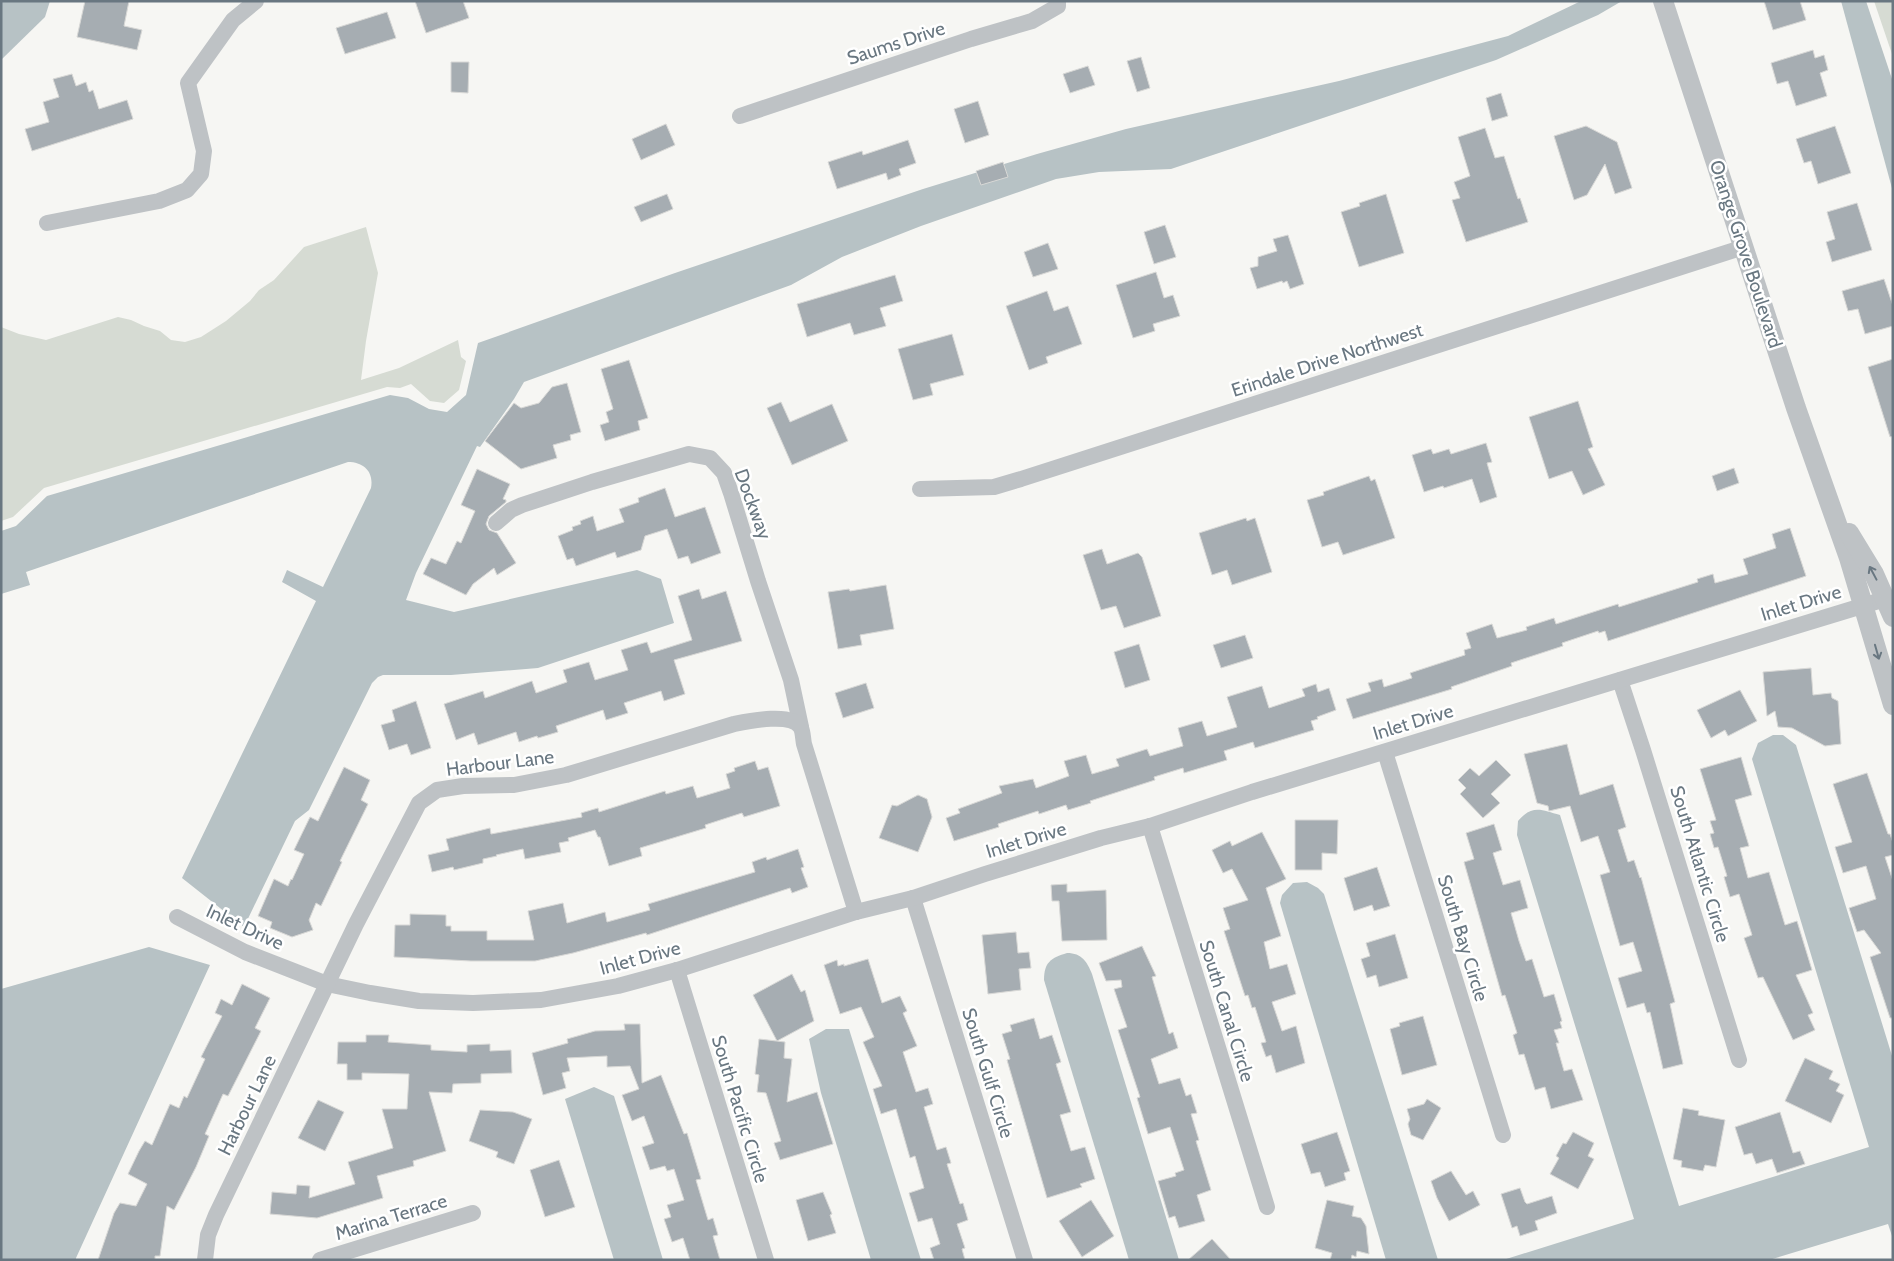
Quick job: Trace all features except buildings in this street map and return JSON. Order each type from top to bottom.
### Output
[{"type":"street","points":[[47,223],[159,201],[187,190],[201,174],[204,152],[188,83],[233,20],[256,1]]},
{"type":"street","name":"Saums Drive","points":[[740,116],[1032,21],[1058,6],[1058,1]]},
{"type":"street","name":"Orange Grove Boulevard","points":[[1663,1],[1796,408],[1864,605],[1893,705]]},
{"type":"street","name":"Erindale Drive Northwest","points":[[920,489],[994,486],[1021,479],[1744,247]]},
{"type":"street","name":"Dockway","points":[[496,523],[511,510],[522,504],[584,485],[689,454],[710,458],[724,473],[731,493],[791,680],[801,727]]},
{"type":"street","name":"Orange Grove Boulevard","points":[[1831,506],[1874,574],[1893,617]]},
{"type":"street","name":"Inlet Drive","points":[[177,917],[245,952],[327,984],[370,993],[419,1001],[497,1003],[541,1000],[578,994],[618,986],[676,970],[856,912],[914,898],[1038,858],[1150,826],[1252,792],[1885,598]]},
{"type":"street","name":"South Atlantic Circle","points":[[1620,680],[1644,750],[1739,1060]]},
{"type":"street","name":"Harbour Lane","points":[[204,1260],[208,1235],[216,1214],[327,984],[418,803],[438,790],[464,786],[514,785],[548,780],[754,719],[791,720],[801,727]]},
{"type":"street","points":[[801,727],[804,744],[856,912]]},
{"type":"street","name":"South Bay Circle","points":[[1385,752],[1503,1135]]},
{"type":"street","name":"South Canal Circle","points":[[1150,826],[1267,1207]]},
{"type":"street","name":"South Gulf Circle","points":[[914,898],[1025,1260]]},
{"type":"street","name":"South Pacific Circle","points":[[676,970],[766,1260]]},
{"type":"street","name":"Marina Terrace","points":[[320,1260],[473,1213]]},
{"type":"shaded area","points":[[1,1],[50,1],[45,17],[1,60]]},
{"type":"shaded area","points":[[1581,1],[1622,1],[1598,15],[1496,60],[1171,169],[1099,172],[1056,179],[921,226],[842,257],[791,285],[524,382],[480,447],[477,446],[416,573],[406,600],[454,612],[637,570],[661,579],[674,623],[538,668],[451,675],[383,675],[378,677],[372,683],[309,810],[295,821],[244,927],[182,878],[316,601],[282,582],[287,570],[323,587],[371,488],[371,477],[367,469],[354,462],[348,462],[26,572],[30,585],[1,594],[1,531],[16,526],[47,496],[390,395],[408,398],[429,409],[447,412],[466,395],[478,343],[675,273],[923,189],[1126,129],[1339,81],[1508,36]]},
{"type":"shaded area","points":[[1841,1],[1866,1],[1893,82],[1893,192]]},
{"type":"shaded area","points":[[1874,1],[1893,1],[1893,57]]},
{"type":"shaded area","points":[[366,227],[378,273],[361,380],[399,368],[458,340],[461,357],[466,361],[459,390],[444,403],[430,401],[411,384],[400,388],[387,387],[44,488],[13,517],[1,521],[1,327],[19,334],[46,340],[118,317],[160,331],[171,340],[185,342],[201,337],[226,321],[250,301],[259,290],[274,280],[304,247]]},
{"type":"shaded area","points":[[1773,735],[1783,735],[1796,745],[1893,1059],[1893,1239],[1888,1224],[1769,1260],[1503,1260],[1634,1219],[1517,835],[1518,821],[1533,810],[1542,810],[1560,815],[1679,1206],[1869,1147],[1752,759],[1758,743]]},
{"type":"shaded area","points":[[1307,882],[1324,894],[1438,1260],[1386,1260],[1280,903],[1282,895],[1293,883]]},
{"type":"shaded area","points":[[149,947],[210,965],[76,1260],[1,1260],[1,989]]},
{"type":"shaded area","points":[[1067,953],[1080,956],[1092,974],[1179,1260],[1129,1260],[1044,980],[1047,965],[1053,959]]},
{"type":"shaded area","points":[[826,1029],[849,1029],[921,1260],[871,1260],[821,1093],[809,1039]]},
{"type":"shaded area","points":[[594,1087],[614,1096],[663,1260],[614,1260],[565,1099]]}]
